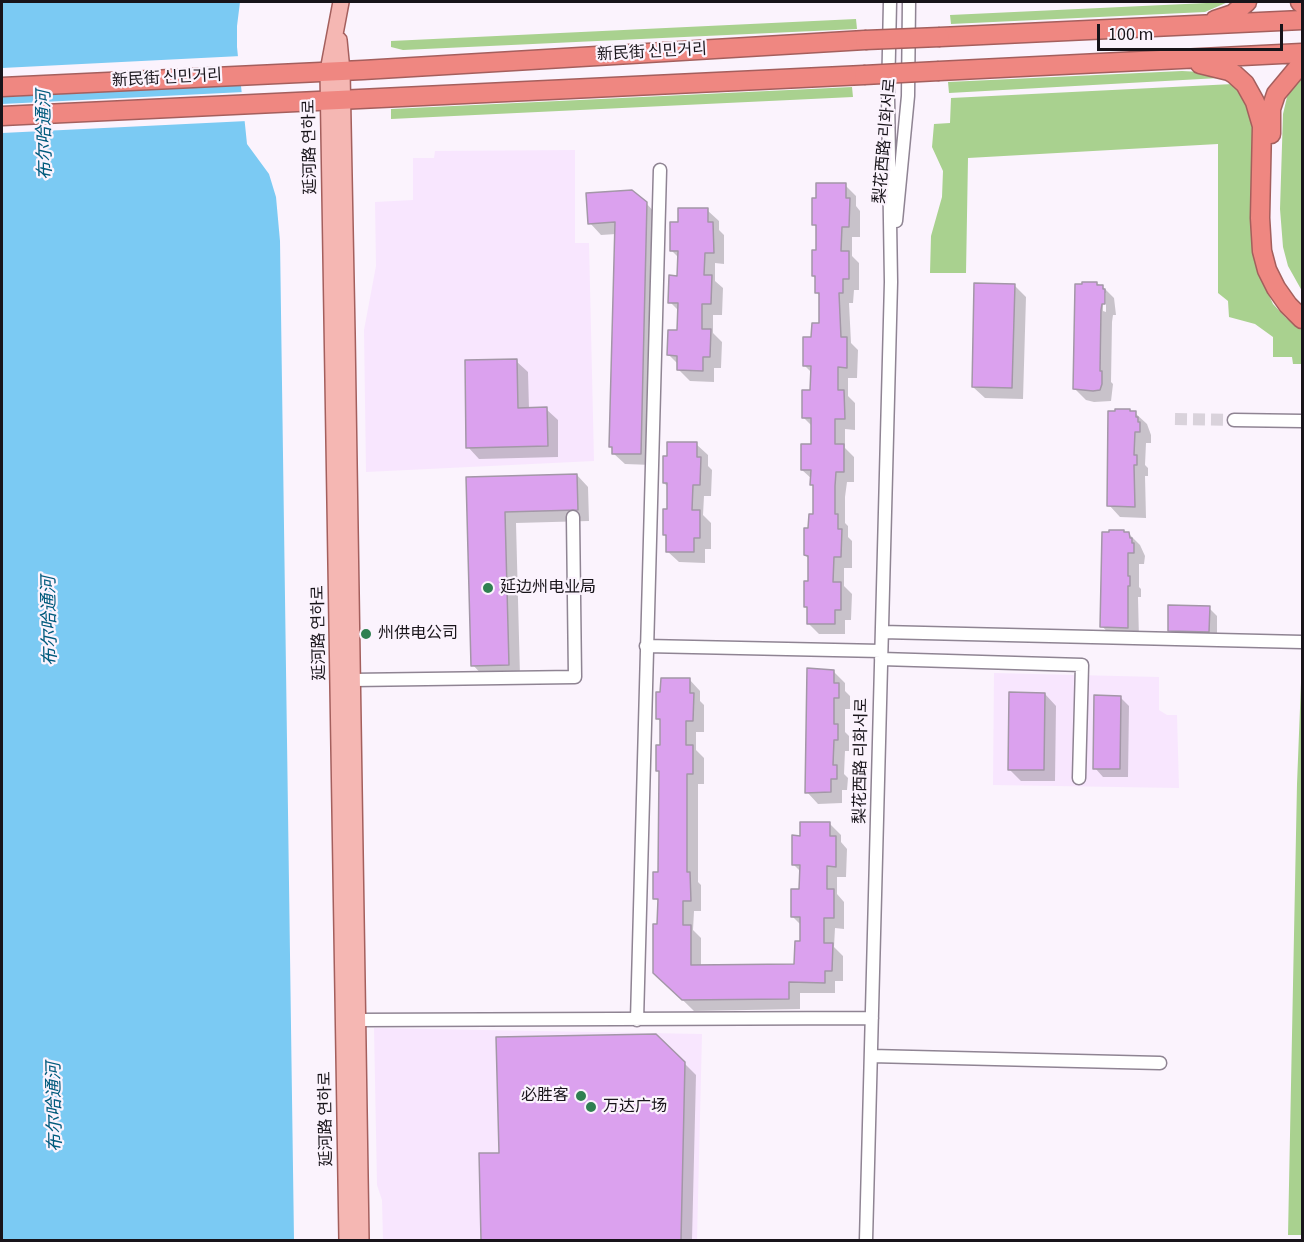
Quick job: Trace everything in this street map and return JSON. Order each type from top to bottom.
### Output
[{"type":"highway","points":[[1204,25],[1233,14],[1247,2]]},
{"type":"highway","name":"新民街 신민거리","points":[[2,87],[335,71],[865,40],[1302,20]]},
{"type":"highway","name":"新民街 신민거리","points":[[2,116],[1302,53]]},
{"type":"highway","points":[[1172,59],[1229,71],[1240,79],[1251,92],[1262,126],[1260,218],[1262,250],[1267,270],[1276,288],[1302,319]]},
{"type":"highway","points":[[1302,65],[1285,81],[1276,94],[1271,109],[1269,220],[1270,240],[1275,260],[1284,281],[1302,307]]},
{"type":"main road","name":"延河路 연하로","points":[[340,2],[335,71],[352,680],[361,1240]]},
{"type":"main road","name":"延河路 연하로","points":[[336,101],[347,1240]]},
{"type":"street","name":"梨花西路 리화서로","points":[[866,1240],[891,282],[888,97],[890,2]]},
{"type":"street","name":"梨花西路 리화서로","points":[[891,282],[908,96],[909,2]]},
{"type":"street","points":[[637,1020],[660,170]]},
{"type":"street","points":[[1234,420],[1302,421]]},
{"type":"street","points":[[352,680],[574,676],[573,517]]},
{"type":"street","points":[[882,633],[1302,642]]},
{"type":"street","points":[[646,646],[1082,665],[1079,778]]},
{"type":"street","points":[[357,1020],[872,1018]]},
{"type":"street","points":[[871,1056],[1160,1064]]},
{"type":"shaded area","points":[[575,150],[575,243],[589,243],[594,461],[366,472],[364,330],[376,266],[375,202],[413,200],[413,158],[434,158],[435,151]]},
{"type":"shaded area","points":[[994,673],[1159,677],[1159,710],[1167,715],[1177,715],[1179,788],[993,785]]},
{"type":"shaded area","points":[[374,1028],[702,1034],[697,1240],[383,1240],[382,1200],[377,1185]]},
{"type":"green space","points":[[1228,2],[1205,12],[951,24],[950,15]]},
{"type":"green space","points":[[856,19],[857,29],[403,50],[391,47],[391,41]]},
{"type":"green space","points":[[1201,72],[1219,78],[949,93],[948,82]]},
{"type":"green space","points":[[1302,75],[1302,291],[1288,266],[1283,247],[1280,209],[1283,114],[1287,97]]},
{"type":"green space","points":[[1233,84],[1241,93],[1251,115],[1253,129],[1252,237],[1259,274],[1273,304],[1302,330],[1302,364],[1293,364],[1292,357],[1273,357],[1273,337],[1255,324],[1229,317],[1228,301],[1218,293],[1218,144],[968,158],[966,273],[930,273],[931,236],[942,197],[943,171],[932,147],[934,124],[950,123],[951,98]]},
{"type":"green space","points":[[852,87],[853,97],[391,119],[391,109]]},
{"type":"green space","points":[[1301,683],[1302,1235],[1288,1235],[1297,784]]},
{"type":"water","name":"布尔哈通河","points":[[2,2],[240,2],[237,47],[247,144],[269,174],[276,197],[280,241],[294,1240],[2,1240]]},
{"type":"pier","points":[[241,56],[244,85],[2,97],[2,68]]},
{"type":"pier","points":[[244,92],[247,121],[2,133],[2,104]]},
{"type":"building","points":[[816,183],[846,183],[846,198],[850,198],[849,227],[842,227],[841,251],[849,251],[849,279],[843,279],[843,293],[839,293],[841,337],[847,337],[847,368],[838,367],[838,390],[844,390],[845,419],[835,419],[835,444],[844,444],[844,472],[836,472],[835,486],[835,514],[838,514],[838,529],[842,529],[841,557],[834,557],[833,582],[841,582],[841,610],[835,610],[835,624],[807,624],[807,607],[804,607],[804,581],[808,581],[808,556],[804,555],[804,528],[808,528],[809,514],[813,514],[813,485],[810,485],[811,470],[801,470],[801,444],[811,444],[811,418],[802,418],[802,390],[810,390],[811,366],[803,366],[803,337],[811,337],[812,323],[819,323],[819,293],[815,293],[815,276],[812,276],[812,250],[816,250],[816,225],[812,225],[812,198],[816,198]]},
{"type":"building","points":[[632,190],[647,202],[641,454],[612,454],[612,447],[609,447],[615,222],[588,224],[586,193]]},
{"type":"building","points":[[678,208],[708,208],[708,222],[713,222],[714,253],[705,253],[704,275],[712,275],[711,304],[702,304],[702,329],[711,329],[710,357],[703,357],[703,371],[677,370],[677,356],[667,355],[668,330],[677,330],[678,303],[668,303],[669,275],[677,276],[678,251],[670,251],[670,222],[678,222]]},
{"type":"building","points":[[1082,282],[1097,282],[1097,285],[1103,285],[1105,289],[1105,304],[1102,304],[1101,310],[1100,371],[1102,371],[1102,384],[1100,390],[1093,391],[1073,389],[1075,284],[1082,284]]},
{"type":"building","points":[[974,283],[1015,284],[1012,388],[972,387]]},
{"type":"building","points":[[517,359],[518,408],[547,407],[548,446],[466,448],[465,360]]},
{"type":"building","points":[[1115,409],[1136,411],[1136,417],[1140,422],[1140,432],[1135,432],[1134,455],[1137,455],[1137,465],[1134,465],[1135,507],[1107,506],[1108,411],[1115,411]]},
{"type":"building","points":[[667,442],[697,442],[697,457],[701,457],[700,485],[693,485],[692,510],[700,510],[700,538],[694,538],[694,552],[666,552],[666,535],[663,535],[663,509],[667,509],[667,483],[663,483],[663,456],[667,456]]},
{"type":"building","name":"延边州电业局","points":[[577,474],[578,510],[505,512],[509,665],[471,666],[466,477]]},
{"type":"building","points":[[1109,530],[1129,532],[1132,543],[1134,543],[1134,553],[1128,553],[1130,586],[1128,586],[1128,628],[1100,627],[1102,532],[1109,532]]},
{"type":"building","points":[[1168,605],[1210,606],[1209,632],[1168,631]]},
{"type":"building","points":[[807,668],[834,670],[834,683],[839,683],[839,698],[834,698],[834,724],[838,724],[838,740],[834,740],[833,765],[837,765],[837,779],[831,779],[831,792],[805,793]]},
{"type":"building","points":[[661,678],[690,678],[690,693],[694,693],[693,721],[686,721],[686,745],[693,745],[693,774],[687,774],[687,872],[690,872],[691,901],[683,901],[683,925],[691,925],[691,965],[794,964],[795,941],[800,941],[800,917],[791,917],[791,889],[799,889],[800,865],[792,865],[792,835],[800,836],[800,822],[830,822],[830,836],[836,836],[836,867],[827,866],[827,889],[834,889],[834,918],[824,918],[824,943],[833,943],[832,971],[825,971],[825,983],[789,982],[789,999],[682,1000],[653,973],[653,924],[657,924],[658,899],[653,899],[653,872],[658,872],[659,771],[656,771],[656,745],[660,745],[660,719],[656,719],[656,692],[660,692]]},
{"type":"building","points":[[1009,692],[1045,693],[1044,770],[1008,770]]},
{"type":"building","points":[[1094,695],[1121,696],[1120,769],[1093,769]]},
{"type":"building","name":"万达广场","points":[[656,1034],[685,1062],[681,1240],[481,1240],[479,1153],[499,1153],[496,1037]]},
{"type":"tunnel","points":[[1175,419],[1234,420]]},
{"type":"place","name":"延边州电业局","points":[[488,588]]},
{"type":"place","name":"州供电公司","points":[[366,634]]},
{"type":"place","name":"必胜客","points":[[581,1096]]},
{"type":"place","name":"万达广场","points":[[591,1107]]}]
